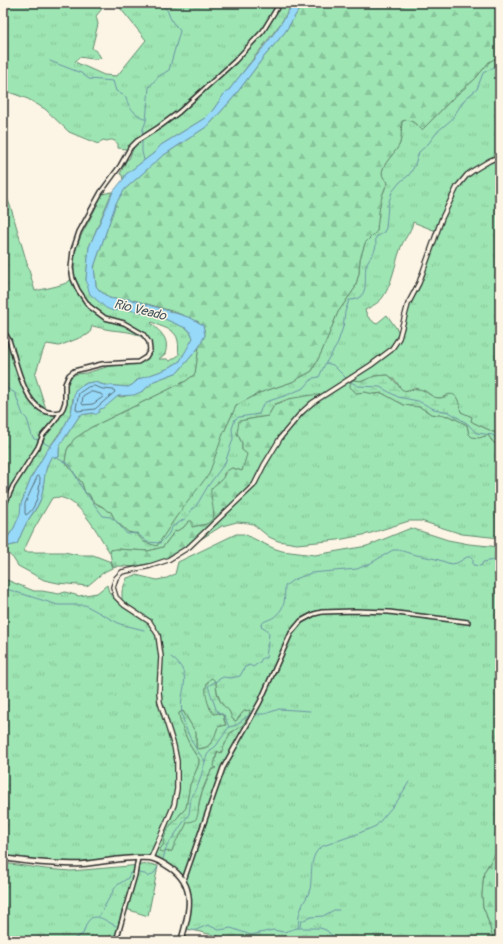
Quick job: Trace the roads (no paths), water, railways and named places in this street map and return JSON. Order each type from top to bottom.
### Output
[{"type":"main road","points":[[3,858],[65,864],[84,864],[151,858],[170,868],[184,880],[188,892],[189,905],[181,941]]},
{"type":"street","points":[[3,508],[13,486],[38,447],[43,435],[55,422],[63,408],[65,402],[66,380],[71,372],[111,363],[138,362],[146,357],[150,350],[149,342],[143,334],[124,323],[105,318],[89,306],[78,290],[73,279],[71,268],[73,250],[79,232],[101,192],[116,172],[130,148],[137,141],[179,112],[235,61],[263,31],[280,3]]},
{"type":"street","points":[[151,858],[174,805],[177,789],[176,761],[173,742],[160,702],[159,692],[161,656],[158,635],[150,622],[124,605],[116,597],[113,587],[116,578],[122,572],[150,566],[168,560],[189,547],[254,485],[281,437],[301,413],[312,403],[371,365],[391,350],[399,338],[408,304],[419,283],[442,218],[457,187],[467,175],[500,156]]},
{"type":"street","points":[[3,334],[6,335],[9,340],[21,380],[35,404],[45,412],[60,412]]},
{"type":"street","points":[[184,880],[223,768],[260,702],[291,633],[301,621],[310,615],[322,612],[356,611],[402,613],[468,622]]},
{"type":"street","points":[[116,941],[136,875],[138,858]]},
{"type":"water","name":"Rio Veado","points":[[293,3],[303,3],[285,32],[233,98],[209,125],[161,157],[125,189],[116,203],[94,267],[96,286],[109,298],[130,299],[191,318],[203,325],[205,335],[199,347],[178,372],[154,381],[143,391],[134,395],[118,396],[104,408],[100,409],[96,414],[80,415],[60,445],[59,457],[55,458],[52,456],[49,461],[41,498],[17,544],[5,547],[3,549],[3,541],[6,540],[14,528],[20,514],[21,504],[32,476],[46,452],[62,431],[71,413],[75,390],[87,383],[94,382],[104,385],[128,387],[139,379],[167,369],[180,361],[193,338],[188,329],[153,314],[123,309],[113,311],[106,308],[90,294],[86,280],[89,247],[113,192],[125,175],[154,153],[161,145],[205,118],[213,110],[224,94],[229,90],[271,37],[287,15]]},
{"type":"waterway","points":[[142,135],[146,121],[149,87],[158,77],[169,70],[180,31],[170,18],[167,10],[159,3]]},
{"type":"waterway","points":[[50,61],[81,73],[89,79],[113,81],[116,91],[126,97],[131,108],[146,120]]},
{"type":"waterway","points":[[55,457],[70,465],[82,488],[103,516],[110,517],[115,520],[127,534],[137,533],[147,542],[160,543],[168,535],[172,527],[186,518],[192,508],[195,508],[208,486],[225,463],[233,439],[232,429],[235,419],[259,414],[263,404],[266,402],[304,388],[313,378],[319,377],[337,345],[349,300],[356,299],[361,296],[364,291],[367,263],[376,248],[376,237],[384,232],[386,228],[388,205],[392,192],[400,182],[409,175],[414,167],[419,152],[428,144],[438,131],[451,120],[465,99],[477,89],[483,73],[500,64]]},
{"type":"waterway","points":[[142,140],[144,160]]},
{"type":"waterway","points":[[326,363],[333,365],[346,378]]},
{"type":"waterway","points":[[351,382],[358,386],[380,387],[398,397],[418,401],[434,409],[449,412],[468,424],[476,433],[493,435],[500,443]]},
{"type":"waterway","points":[[3,386],[15,393],[23,415],[27,419],[32,436],[34,439],[40,440]]},
{"type":"waterway","points":[[495,437],[500,431]]},
{"type":"waterway","points":[[43,442],[51,447]]},
{"type":"waterway","points":[[229,727],[224,715],[216,709],[208,686],[223,677],[231,678],[240,676],[245,667],[250,665],[253,667],[260,662],[262,658],[266,658],[269,634],[261,625],[274,617],[281,609],[284,603],[285,586],[293,580],[311,573],[357,569],[371,563],[393,550],[399,550],[451,564],[457,563],[467,557],[471,557],[473,559],[473,565],[481,566],[483,562],[500,559]]},
{"type":"waterway","points":[[3,588],[58,605],[85,605],[120,624],[144,630]]},
{"type":"waterway","points":[[171,657],[183,670],[184,683],[181,705],[185,726],[194,745],[205,761]]},
{"type":"waterway","points":[[256,714],[265,714],[279,709],[310,711]]},
{"type":"waterway","points":[[162,862],[167,846],[189,814],[191,798],[199,783],[207,755],[216,746],[229,727],[234,726],[249,715],[253,714]]},
{"type":"waterway","points":[[298,928],[300,911],[310,889],[313,859],[318,850],[323,846],[376,826],[398,800],[409,782]]},
{"type":"waterway","points":[[138,873],[145,874],[148,877],[154,873],[158,867]]},
{"type":"waterway","points":[[99,916],[116,886],[128,878],[130,873],[132,873]]},
{"type":"waterway","points":[[300,927],[301,921],[311,917],[323,916],[334,910],[339,910]]},
{"type":"waterway","points":[[70,941],[83,934],[86,925],[92,918],[96,917],[104,919],[116,926]]},
{"type":"waterway","points":[[190,931],[208,925],[219,930],[231,928],[251,935],[273,930],[284,932],[297,928],[320,928],[326,930],[338,941]]}]
